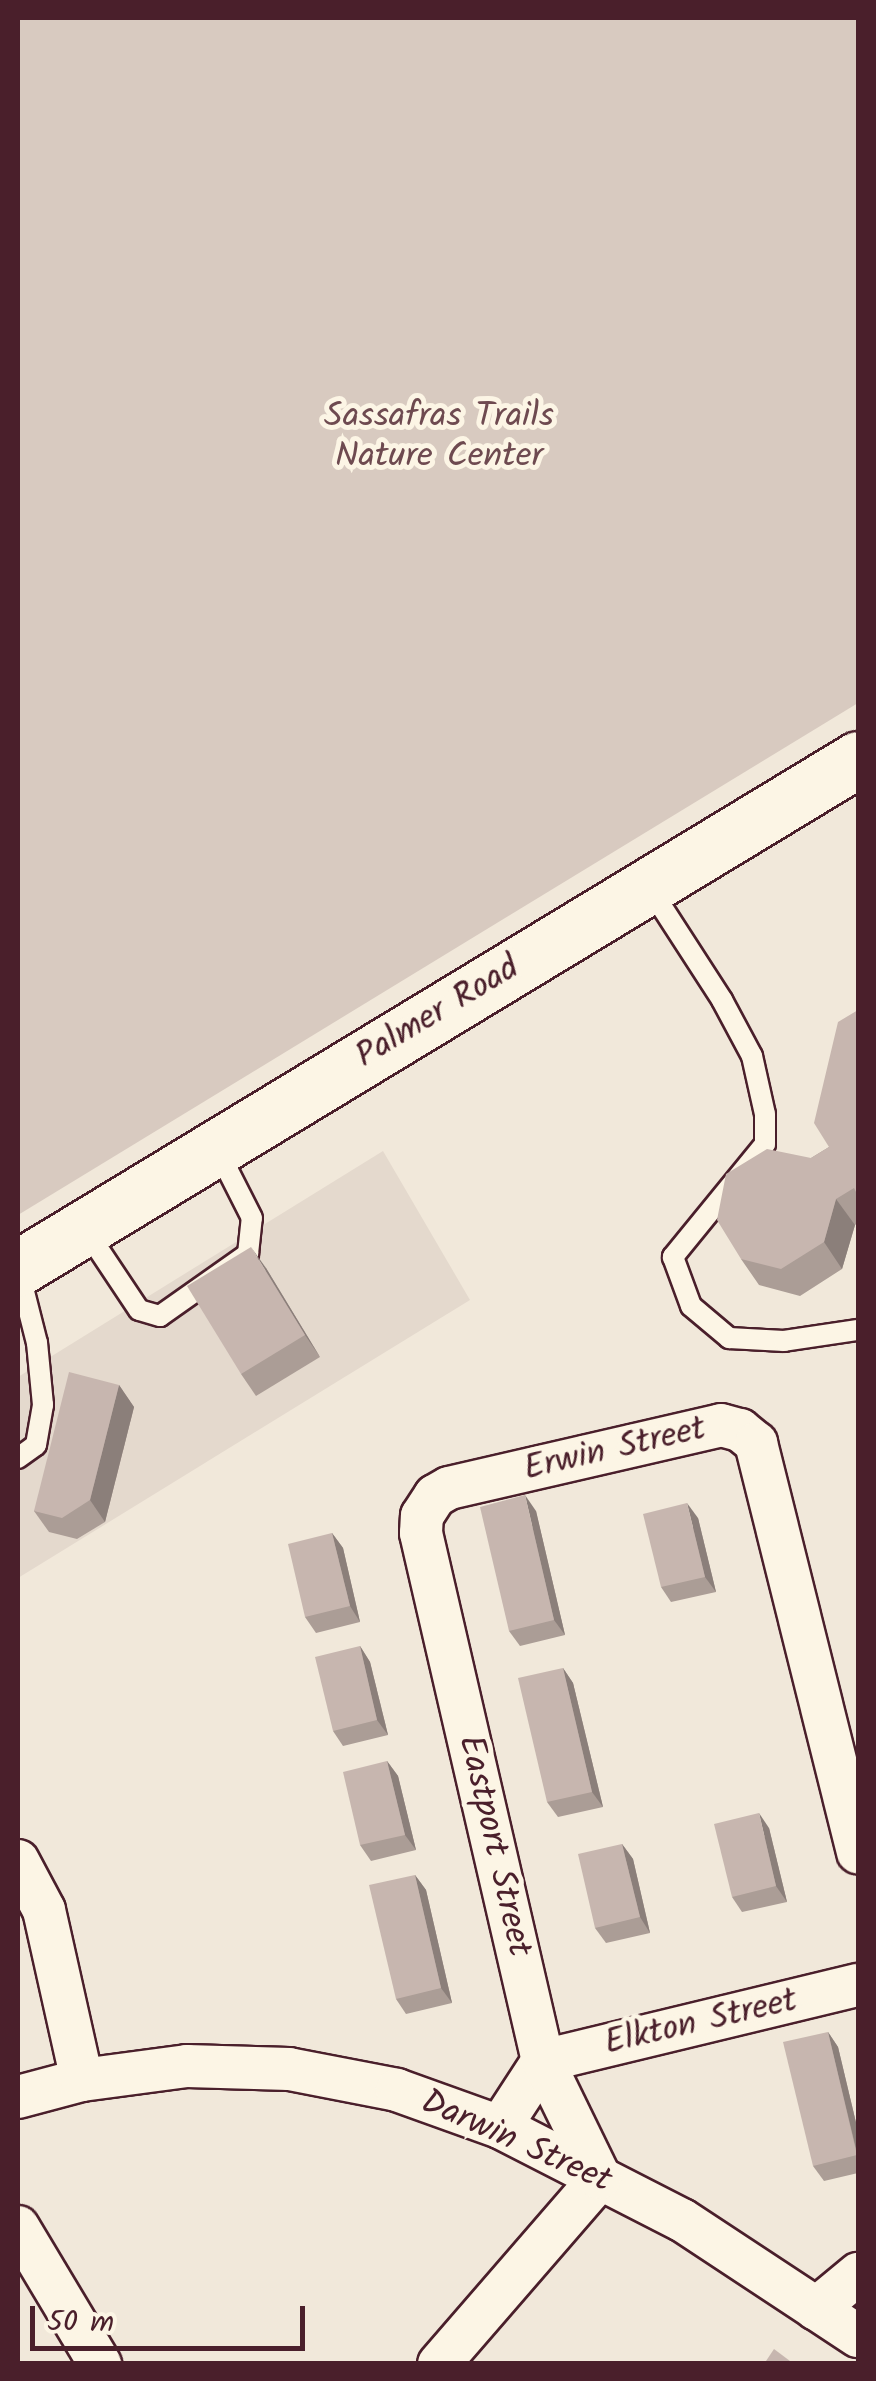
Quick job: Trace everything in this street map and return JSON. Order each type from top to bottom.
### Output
[{"type":"street","name":"Palmer Road","points":[[18,1267],[858,758]]},
{"type":"street","name":"Erwin Street","points":[[428,1506],[449,1488],[721,1426],[740,1430],[762,1452],[858,1853]]},
{"type":"street","name":"Eastport Street","points":[[428,1506],[422,1516],[421,1533],[544,2061],[600,2178]]},
{"type":"street","points":[[18,1862],[44,1910],[82,2080]]},
{"type":"street","name":"Elkton Street","points":[[544,2061],[858,1986]]},
{"type":"street","points":[[500,2127],[544,2061]]},
{"type":"street","name":"Darwin Street","points":[[18,2097],[82,2080],[186,2066],[289,2069],[397,2090],[500,2127],[682,2220],[858,2336]]},
{"type":"street","points":[[438,2364],[600,2178]]},
{"type":"street","points":[[18,2227],[100,2364]]},
{"type":"street","points":[[816,2309],[858,2274]]},
{"type":"lane","points":[[648,886],[722,1000],[752,1056],[765,1114],[765,1144],[672,1257],[690,1306],[729,1338],[784,1341],[858,1330]]},
{"type":"lane","points":[[84,1227],[138,1310],[160,1316],[248,1254],[252,1218],[216,1147]]},
{"type":"lane","points":[[18,1267],[36,1343],[43,1405],[36,1445],[18,1458]]},
{"type":"shaded area","points":[[383,1151],[470,1300],[18,1578],[18,1377]]},
{"type":"green space","name":"Sassafras Trails Nature Center","points":[[18,18],[858,18],[858,703],[18,1215]]},
{"type":"building","points":[[858,1010],[858,1196],[854,1188],[836,1199],[824,1242],[781,1269],[741,1259],[717,1220],[726,1174],[767,1149],[811,1158],[829,1147],[814,1123],[838,1022]]},
{"type":"building","points":[[251,1247],[305,1335],[241,1374],[187,1286]]},
{"type":"building","points":[[69,1372],[119,1385],[90,1500],[62,1518],[34,1511]]},
{"type":"building","points":[[525,1495],[554,1620],[509,1631],[480,1507]]},
{"type":"building","points":[[687,1503],[705,1577],[661,1587],[643,1514]]},
{"type":"building","points":[[332,1533],[350,1606],[305,1617],[288,1544]]},
{"type":"building","points":[[360,1646],[377,1720],[333,1731],[315,1657]]},
{"type":"building","points":[[563,1668],[592,1792],[547,1802],[518,1678]]},
{"type":"building","points":[[387,1761],[405,1835],[360,1845],[343,1772]]},
{"type":"building","points":[[759,1813],[776,1886],[732,1897],[714,1824]]},
{"type":"building","points":[[622,1844],[640,1917],[595,1928],[578,1854]]},
{"type":"building","points":[[415,1875],[441,1988],[396,1999],[369,1885]]},
{"type":"building","points":[[828,2032],[857,2155],[813,2166],[783,2042]]},
{"type":"building","points":[[774,2349],[794,2364],[764,2364]]}]
